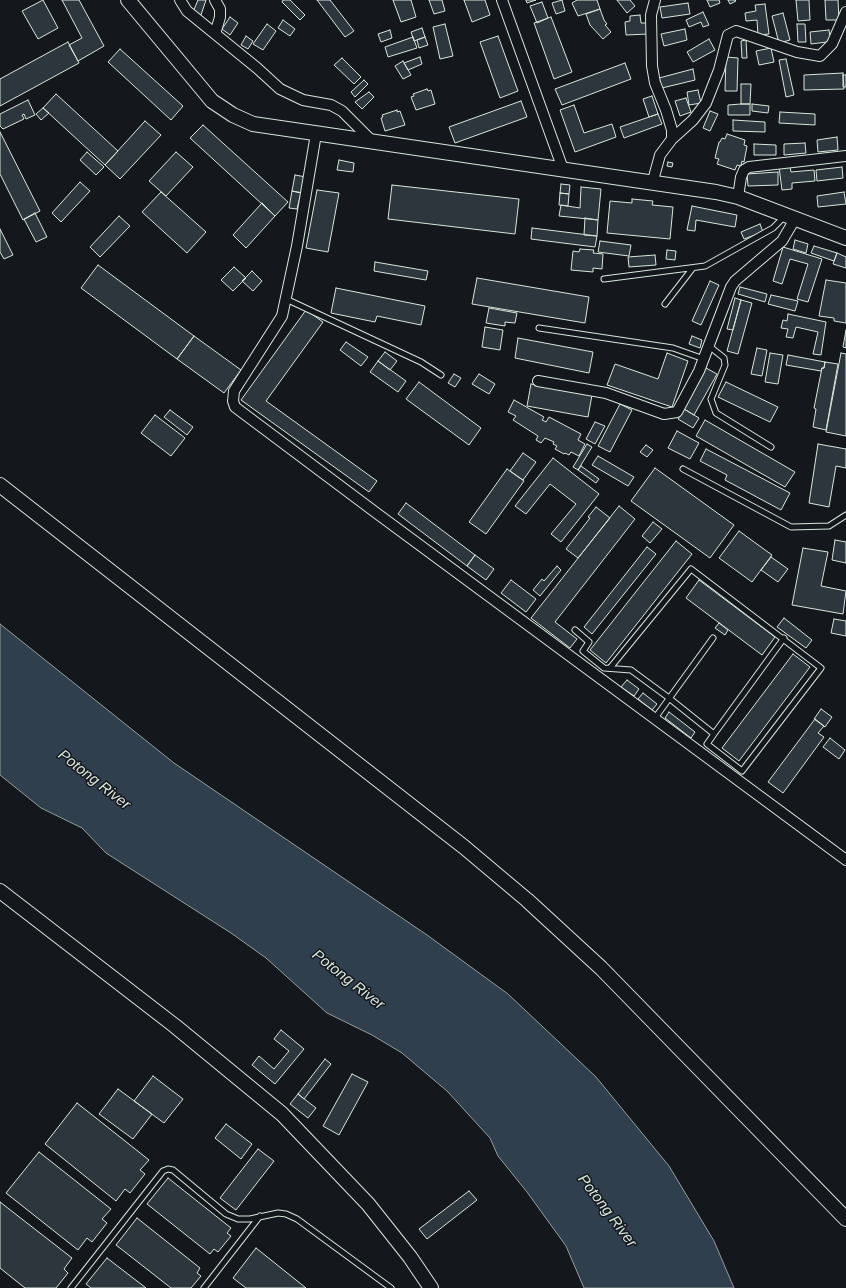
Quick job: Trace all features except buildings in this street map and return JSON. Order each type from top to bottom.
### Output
[{"type":"street","points":[[128,0],[212,101],[233,115],[253,124],[563,169],[652,184],[716,192],[738,197],[846,238]]},
{"type":"street","points":[[180,0],[187,11],[258,68],[280,89],[303,100],[331,105],[342,111],[373,142]]},
{"type":"street","points":[[214,34],[220,17],[220,9],[215,0]]},
{"type":"street","points":[[502,0],[563,169]]},
{"type":"street","points":[[655,0],[651,14],[652,66],[655,83],[672,130],[672,139]]},
{"type":"street","points":[[652,184],[660,155],[672,139],[693,120],[706,103],[719,70],[728,35],[736,31],[797,52],[820,56],[832,44],[846,12]]},
{"type":"street","points":[[316,134],[314,158],[286,299],[280,322],[234,391],[233,401],[235,407],[381,517],[846,860]]},
{"type":"street","points":[[738,197],[741,177],[744,170],[749,167],[846,156]]},
{"type":"street","points":[[538,380],[606,393],[664,414],[672,414],[677,412],[682,406],[704,360],[731,287],[736,280],[782,241],[791,217]]},
{"type":"street","points":[[0,484],[464,848],[527,900],[601,968],[846,1219]]},
{"type":"street","points":[[0,891],[175,1026],[282,1114],[368,1204],[410,1257],[431,1288]]},
{"type":"lane","points":[[604,278],[692,269],[705,266],[791,217]]},
{"type":"lane","points":[[665,304],[692,269]]},
{"type":"lane","points":[[286,299],[421,362],[441,375]]},
{"type":"lane","points":[[539,328],[672,348],[704,360]]},
{"type":"lane","points":[[708,346],[724,358],[725,365],[711,398],[716,413],[771,448]]},
{"type":"lane","points":[[683,469],[791,527],[829,526],[846,515]]},
{"type":"lane","points":[[610,668],[691,568],[784,638],[820,668],[742,771],[707,744],[784,638]]},
{"type":"lane","points":[[574,630],[588,642],[583,651],[604,668],[631,670],[714,734]]},
{"type":"lane","points":[[655,718],[713,638]]},
{"type":"lane","points":[[71,1288],[163,1171],[168,1169],[173,1170],[232,1216],[238,1219],[250,1219],[278,1213],[286,1214],[297,1219],[391,1288]]},
{"type":"lane","points":[[204,1288],[260,1216]]},
{"type":"water","name":"Potong River","points":[[0,624],[174,763],[427,935],[508,994],[596,1077],[669,1166],[714,1241],[734,1288],[584,1288],[566,1246],[527,1192],[498,1156],[490,1138],[447,1091],[402,1053],[372,1035],[327,1013],[266,958],[231,933],[106,853],[82,828],[41,808],[0,775]]}]
